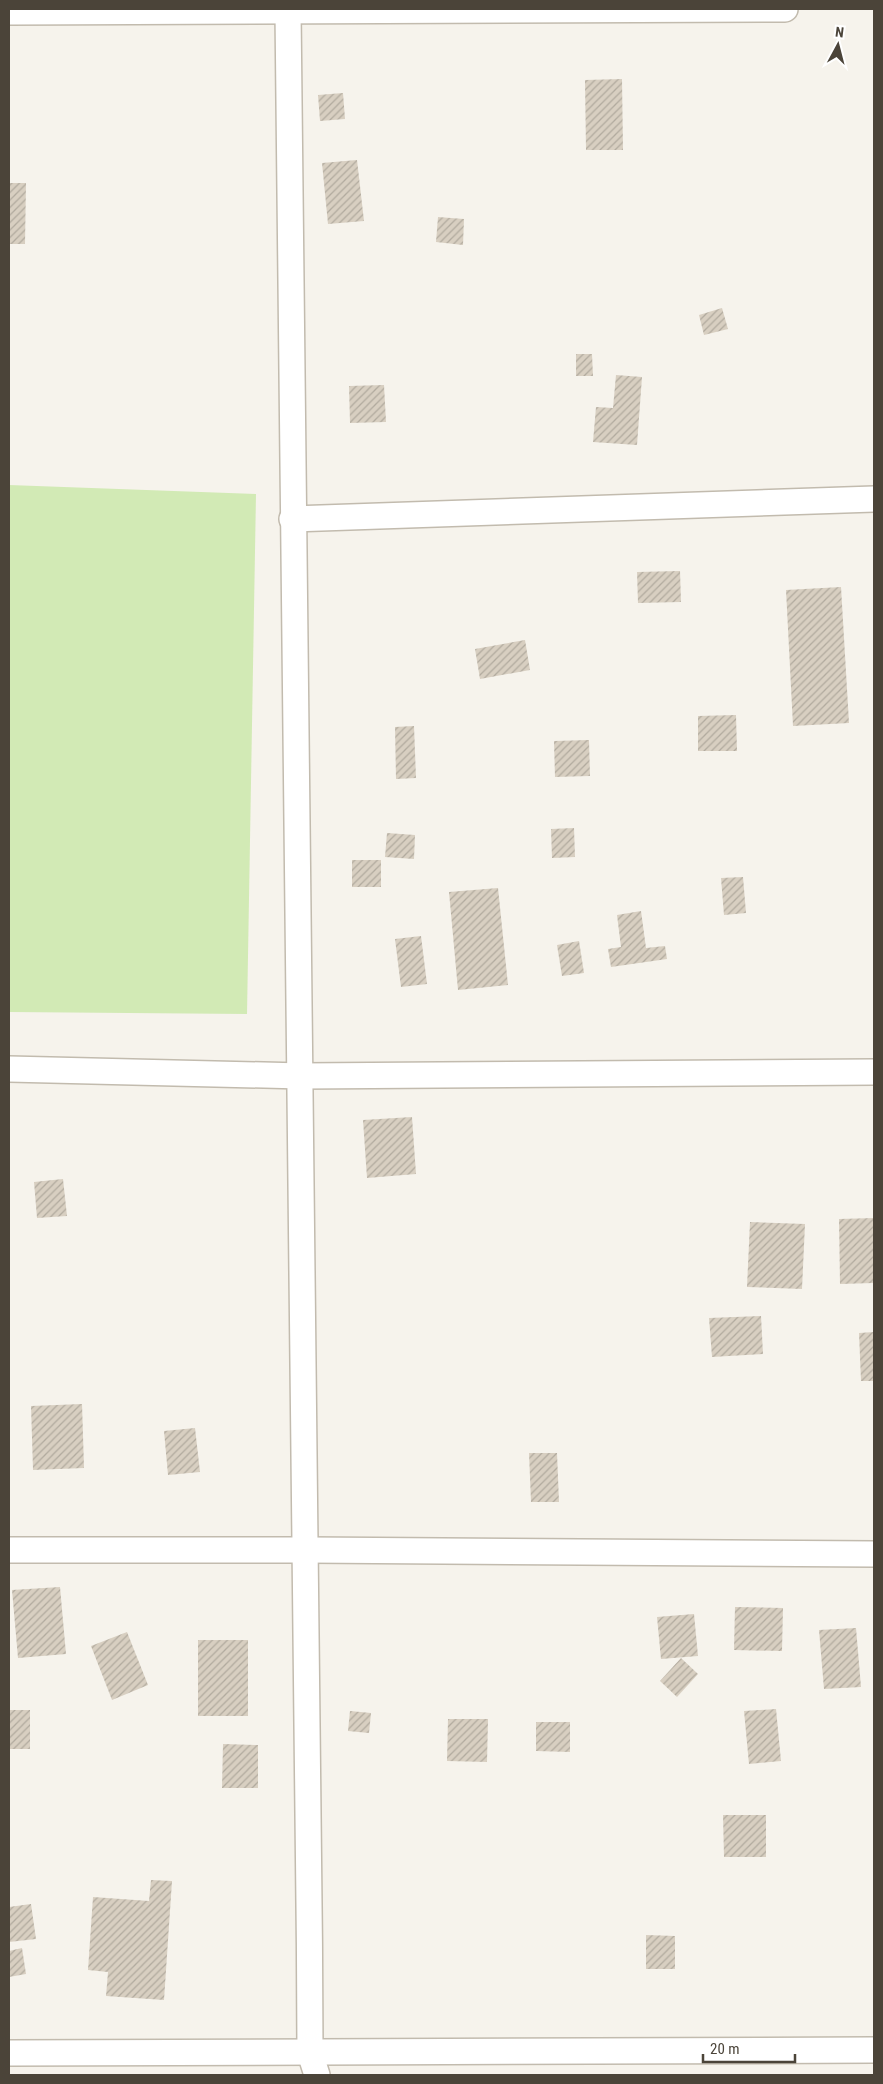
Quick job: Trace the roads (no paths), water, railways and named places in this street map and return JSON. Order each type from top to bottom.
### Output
[{"type":"street","points":[[9,12],[785,9]]},
{"type":"street","points":[[288,11],[292,519],[302,1076],[314,2064]]},
{"type":"street","points":[[292,519],[874,500]]},
{"type":"street","points":[[9,1069],[302,1076],[874,1072]]},
{"type":"street","points":[[9,1550],[874,1554]]},
{"type":"street","points":[[9,2053],[314,2064],[874,2050]]}]
